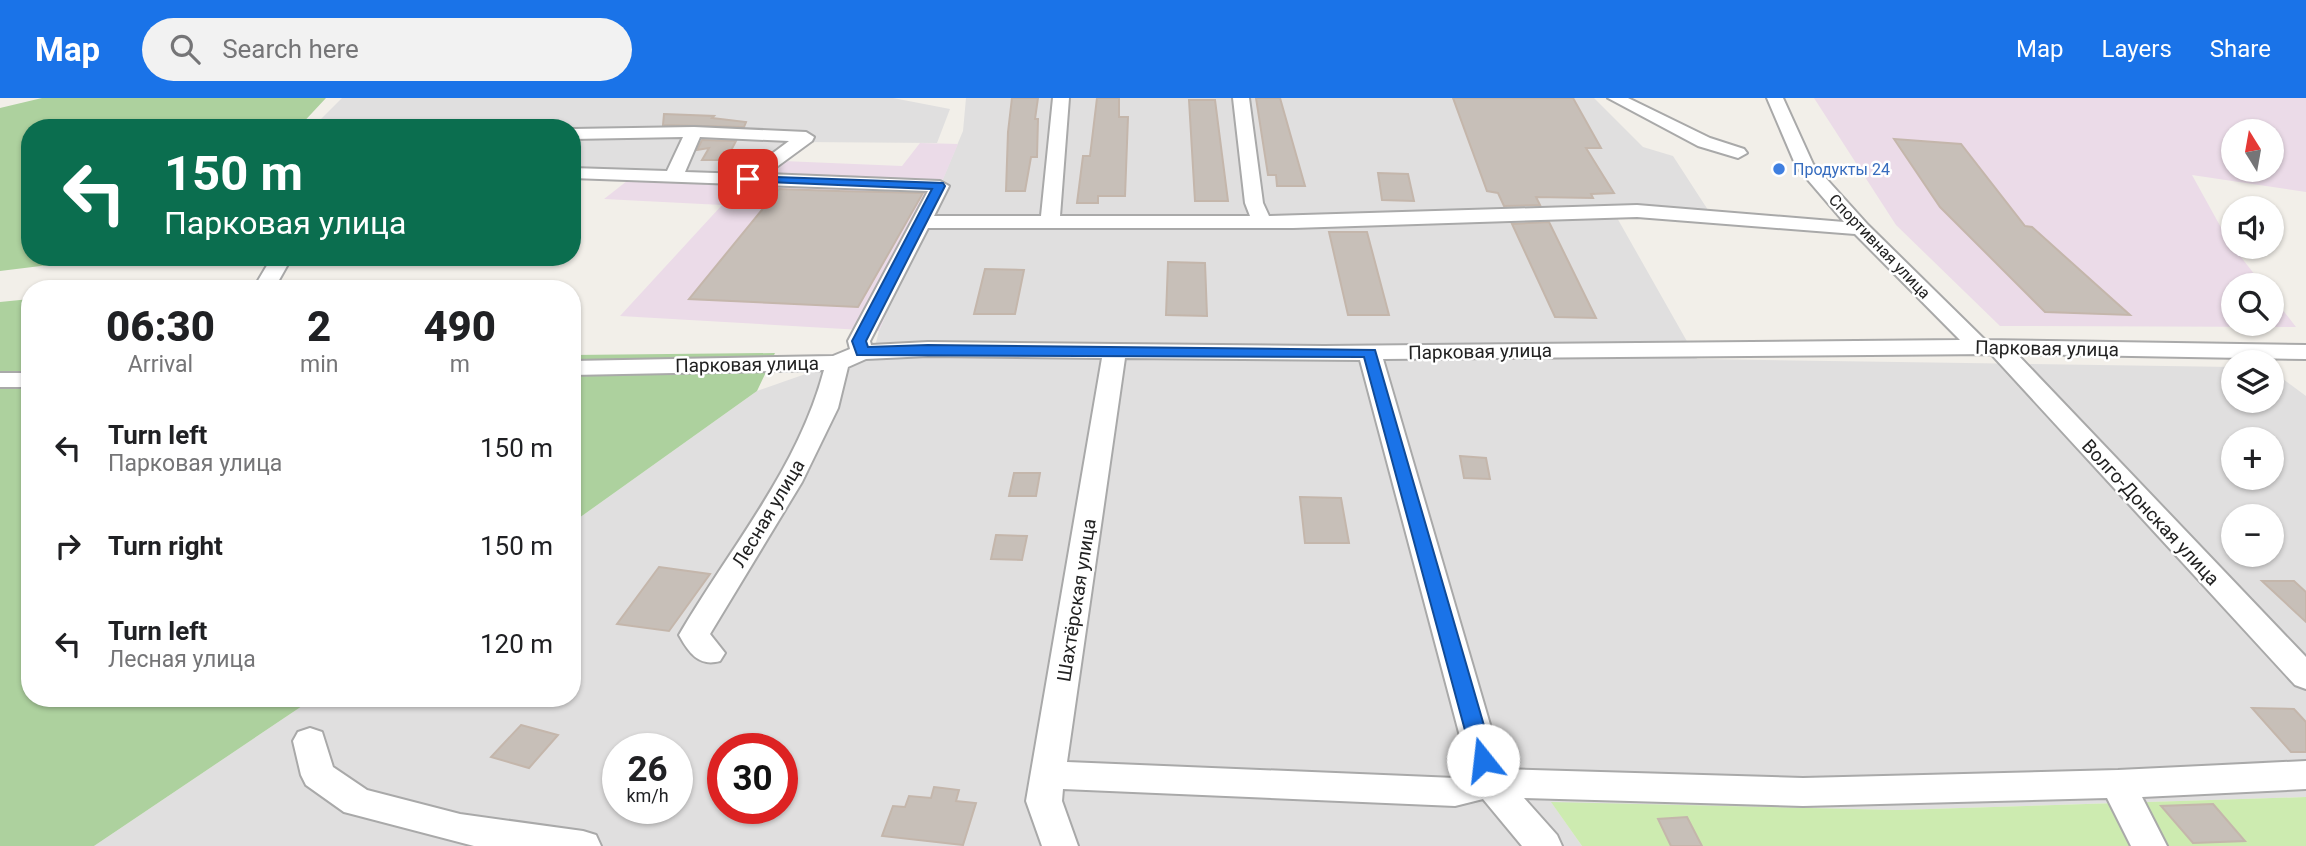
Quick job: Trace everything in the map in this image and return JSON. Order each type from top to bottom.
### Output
[{"type":"street","points":[[1050,224],[1061,98]]},
{"type":"street","points":[[1241,98],[1254,203],[1262,222]]},
{"type":"street","points":[[1616,98],[1704,142],[1738,153]]},
{"type":"street","name":"Спортивная улица","points":[[1775,98],[1805,166],[1861,229],[1988,347]]},
{"type":"street","points":[[674,176],[694,132]]},
{"type":"street","points":[[581,134],[694,132],[806,137],[748,179]]},
{"type":"street","points":[[581,173],[940,186],[859,341],[862,352]]},
{"type":"street","points":[[920,222],[1050,224],[1397,220],[1637,211],[1861,229]]},
{"type":"street","name":"Парковая улица","points":[[581,368],[837,363],[862,352],[928,349],[1370,353],[1988,347],[2306,352]]},
{"type":"street","name":"Волго-Донская улица","points":[[1988,347],[2306,677]]},
{"type":"street","name":"Шахтёрская улица","points":[[1060,846],[1044,801],[1115,351]]},
{"type":"street","points":[[1370,353],[1490,783],[1544,846]]},
{"type":"street","name":"Лесная улица","points":[[709,653],[694,635],[789,482],[826,408],[837,363]]},
{"type":"street","points":[[0,380],[21,380]]},
{"type":"street","points":[[310,741],[318,775],[356,802],[460,829],[583,846]]},
{"type":"street","points":[[1048,775],[1455,792],[1490,783],[1803,792],[2118,785],[2306,775]]},
{"type":"street","points":[[2118,785],[2149,846]]},
{"type":"shaded area","points":[[342,98],[893,98],[950,109],[937,143],[801,142],[745,176],[581,171],[581,119],[321,119]]},
{"type":"shaded area","points":[[966,98],[1594,98],[1643,147],[1673,156],[1708,210],[1623,204],[1616,216],[1697,359],[2221,367],[2221,413],[2284,413],[2284,380],[2306,396],[2306,797],[1897,810],[1552,803],[1582,846],[94,846],[301,707],[581,707],[581,517],[757,391],[874,350],[879,331],[963,131]]},
{"type":"shaded area","points":[[1814,98],[2306,98],[2306,192],[2239,182],[2284,182],[2284,119],[2221,119],[2221,179],[2192,175],[2221,228],[2221,259],[2242,259],[2254,273],[2221,273],[2221,327],[2000,326],[1896,225]]},
{"type":"shaded area","points":[[920,143],[958,144],[879,331],[620,316],[722,205],[604,199],[627,181],[757,186],[783,161],[902,166]]},
{"type":"shaded area","points":[[2284,312],[2296,327],[2284,327]]},
{"type":"green space","points":[[42,98],[326,98],[306,119],[21,119],[21,266],[41,266],[0,271],[0,108]]},
{"type":"green space","points":[[21,300],[21,707],[301,707],[94,846],[0,846],[0,302]]},
{"type":"green space","points":[[775,353],[757,391],[581,517],[581,355]]},
{"type":"green space","points":[[2306,797],[2306,846],[1582,846],[1551,802],[1897,810]]},
{"type":"building","points":[[1012,98],[1038,98],[1035,119],[1038,119],[1037,157],[1031,157],[1025,191],[1006,191]]},
{"type":"building","points":[[1097,98],[1119,98],[1119,117],[1128,117],[1125,196],[1098,196],[1098,203],[1077,203],[1083,156],[1090,156]]},
{"type":"building","points":[[1256,98],[1280,98],[1305,186],[1277,186],[1276,175],[1268,175]]},
{"type":"building","points":[[1453,98],[1573,98],[1601,148],[1586,148],[1614,193],[1591,194],[1593,198],[1536,197],[1540,205],[1504,206],[1498,193],[1487,191]]},
{"type":"building","points":[[1189,100],[1215,100],[1228,201],[1195,201]]},
{"type":"building","points":[[664,114],[714,116],[712,118],[746,122],[744,127],[663,125]]},
{"type":"building","points":[[1894,139],[1961,144],[2025,226],[2032,227],[2130,315],[2045,312],[1940,207]]},
{"type":"building","points":[[702,140],[736,141],[726,160],[702,160],[709,148],[697,150]]},
{"type":"building","points":[[1378,173],[1408,174],[1414,201],[1382,200]]},
{"type":"building","points":[[779,189],[923,193],[858,307],[689,299]]},
{"type":"building","points":[[1549,222],[1596,318],[1555,317],[1512,224]]},
{"type":"building","points":[[1329,232],[1367,232],[1389,315],[1348,315]]},
{"type":"building","points":[[1168,262],[1205,263],[1207,316],[1166,315]]},
{"type":"building","points":[[985,269],[1024,270],[1015,314],[974,314]]},
{"type":"building","points":[[1460,456],[1486,458],[1490,479],[1464,478]]},
{"type":"building","points":[[1014,473],[1040,473],[1036,496],[1009,496]]},
{"type":"building","points":[[1300,497],[1341,498],[1349,543],[1305,543]]},
{"type":"building","points":[[996,535],[1027,536],[1022,560],[991,559]]},
{"type":"building","points":[[659,567],[710,574],[669,631],[617,624]]},
{"type":"building","points":[[2262,581],[2294,581],[2306,592],[2306,622]]},
{"type":"building","points":[[2252,708],[2294,709],[2306,722],[2306,752],[2291,752]]},
{"type":"building","points":[[521,725],[558,735],[529,768],[491,757]]},
{"type":"building","points":[[934,787],[959,790],[956,801],[976,803],[963,845],[882,836],[893,806],[905,807],[909,796],[931,798]]},
{"type":"building","points":[[2213,804],[2245,841],[2193,843],[2161,806]]},
{"type":"building","points":[[1687,817],[1702,846],[1671,846],[1658,819]]},
{"type":"place","name":"Продукты 24","points":[[1779,169]]},
{"type":"route","points":[[748,179],[940,186],[859,341],[862,352],[928,349],[1370,353],[1483,760]]}]
